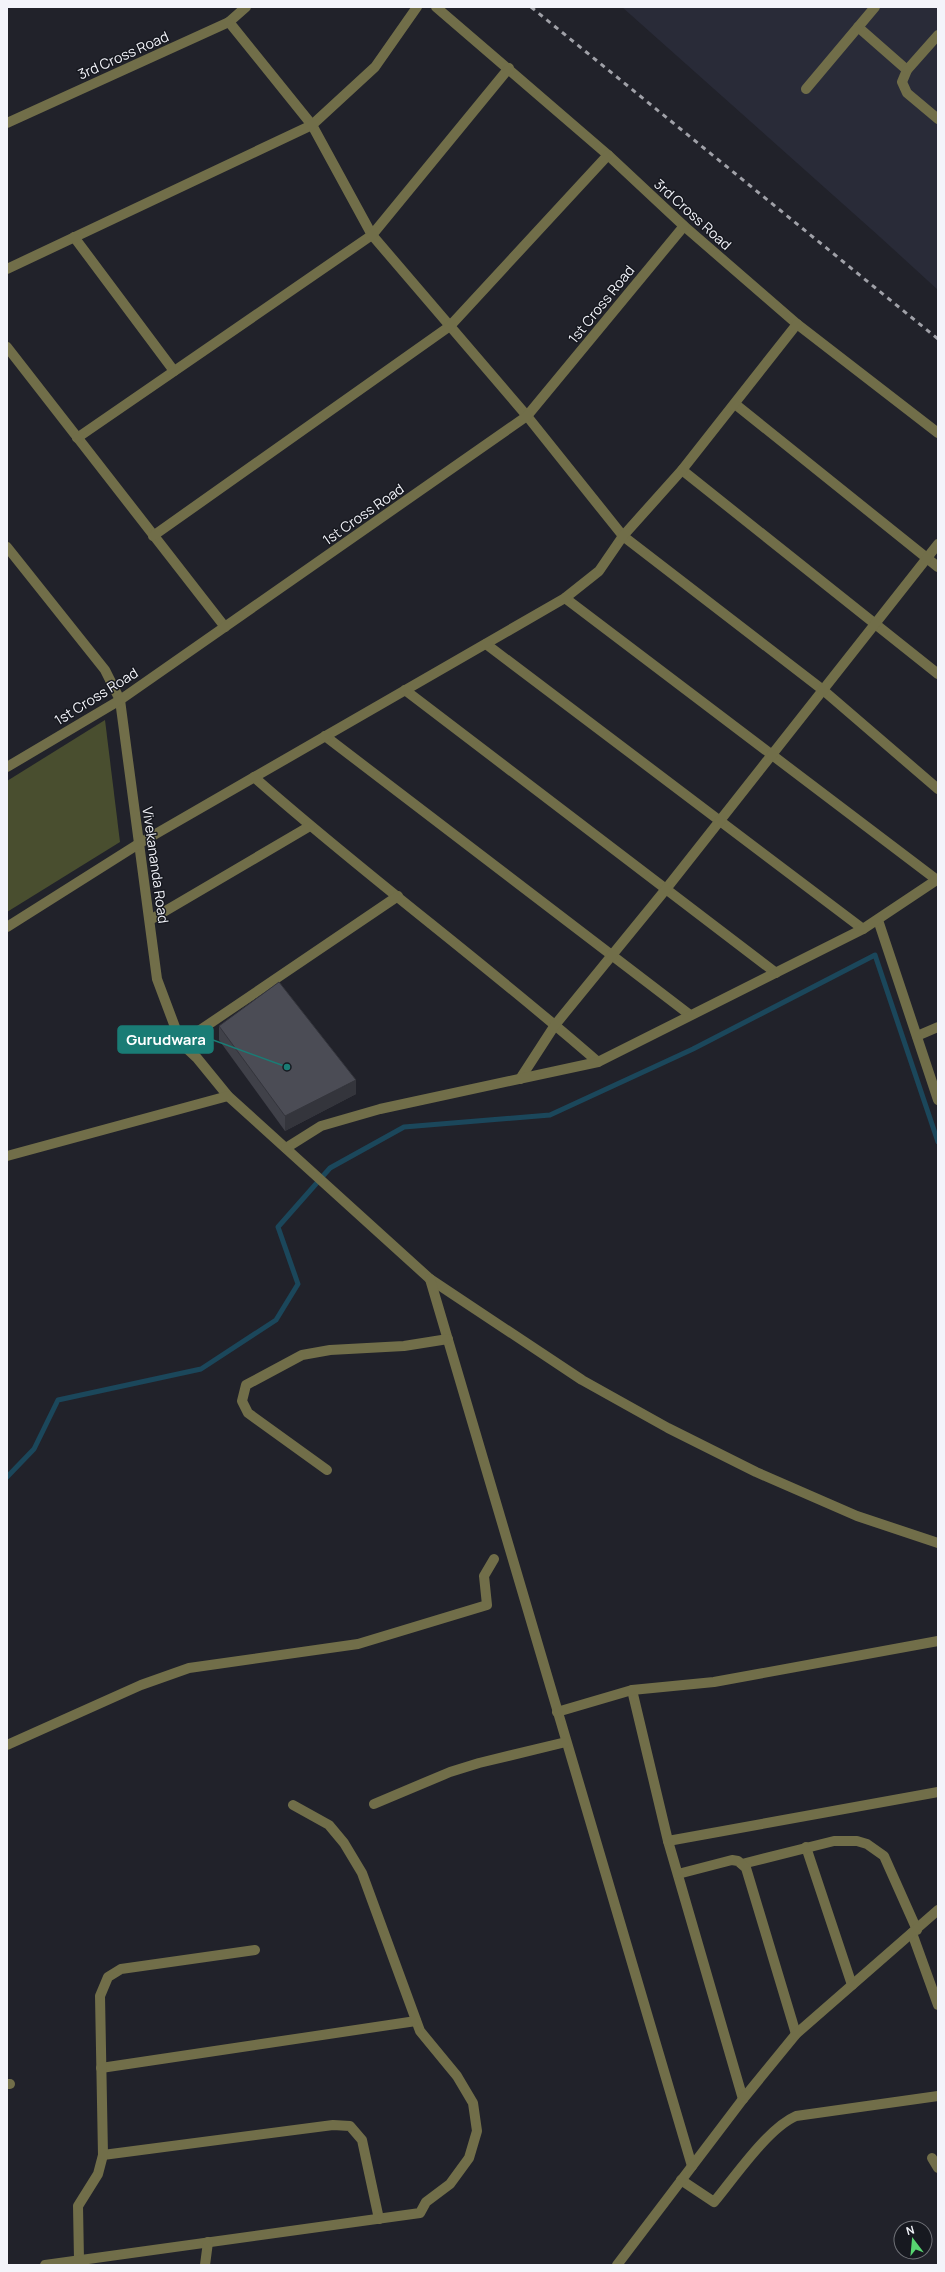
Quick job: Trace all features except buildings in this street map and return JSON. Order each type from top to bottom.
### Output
[{"type":"street","name":"3rd Cross Road","points":[[7,123],[229,22],[246,7]]},
{"type":"street","points":[[7,269],[312,125],[375,67],[417,7]]},
{"type":"street","name":"3rd Cross Road","points":[[436,7],[509,68],[608,155],[684,226],[797,324],[938,433]]},
{"type":"street","points":[[806,89],[875,7]]},
{"type":"street","points":[[229,22],[312,125],[372,235],[527,416],[623,536],[823,690],[938,789]]},
{"type":"street","points":[[858,27],[907,70]]},
{"type":"street","points":[[938,35],[907,70],[902,82],[907,93],[938,119]]},
{"type":"street","points":[[77,438],[372,235],[509,68]]},
{"type":"street","points":[[153,536],[450,326],[608,155]]},
{"type":"street","name":"1st Cross Road","points":[[7,767],[120,700],[527,416],[684,226]]},
{"type":"street","points":[[74,237],[174,371]]},
{"type":"street","points":[[7,927],[140,843],[565,598],[599,571],[623,536],[682,470],[797,324]]},
{"type":"street","points":[[7,347],[225,627]]},
{"type":"street","points":[[735,404],[938,567]]},
{"type":"street","points":[[682,470],[876,623],[938,674]]},
{"type":"street","points":[[520,1079],[555,1024],[666,889],[938,544]]},
{"type":"street","name":"Vivekananda Road","points":[[7,547],[105,670],[120,700],[157,979],[181,1043],[197,1058],[228,1096],[308,1168],[343,1202],[430,1279],[582,1380],[668,1428],[756,1472],[857,1516],[938,1543]]},
{"type":"street","points":[[286,1148],[321,1126],[380,1109],[598,1062],[863,929],[937,879],[565,598]]},
{"type":"street","points":[[486,644],[863,929]]},
{"type":"street","points":[[405,690],[776,973]]},
{"type":"street","points":[[325,736],[690,1015]]},
{"type":"street","points":[[254,777],[310,826],[555,1024],[598,1062]]},
{"type":"street","points":[[150,920],[310,826]]},
{"type":"street","points":[[181,1043],[398,896]]},
{"type":"street","points":[[878,920],[938,1099]]},
{"type":"street","points":[[917,1036],[938,1027]]},
{"type":"street","points":[[7,1156],[228,1096]]},
{"type":"street","points":[[430,1279],[692,2166]]},
{"type":"street","points":[[327,1470],[248,1413],[242,1401],[246,1385],[302,1355],[330,1350],[404,1346],[448,1339]]},
{"type":"street","points":[[7,1745],[141,1685],[189,1668],[358,1644],[487,1605],[484,1576],[494,1559]]},
{"type":"street","points":[[557,1712],[632,1690],[714,1682],[938,1641]]},
{"type":"street","points":[[632,1690],[668,1841],[743,2099]]},
{"type":"street","points":[[374,1804],[450,1772],[479,1763],[566,1742]]},
{"type":"street","points":[[668,1841],[938,1792]]},
{"type":"street","points":[[46,2265],[86,2262],[208,2242],[420,2213],[426,2202],[450,2184],[469,2158],[478,2131],[473,2103],[457,2076],[420,2031],[362,1873],[344,1843],[329,1825],[293,1805]]},
{"type":"street","points":[[742,1864],[846,1840],[857,1841],[876,1850],[884,1856],[915,1931],[938,2005]]},
{"type":"street","points":[[806,1848],[852,1985]]},
{"type":"street","points":[[678,1874],[732,1860],[742,1864],[748,1873],[796,2034]]},
{"type":"street","points":[[617,2265],[743,2099],[796,2034],[938,1910]]},
{"type":"street","points":[[86,2262],[78,2206],[98,2174],[103,2155],[100,1996],[108,1977],[121,1969],[256,1950]]},
{"type":"street","points":[[101,2068],[416,2021]]},
{"type":"street","points":[[681,2180],[714,2202],[774,2131],[787,2120],[796,2116],[938,2096]]},
{"type":"street","points":[[103,2155],[333,2124],[350,2126],[362,2140],[379,2219]]},
{"type":"street","points":[[932,2158],[938,2168]]},
{"type":"street","points":[[205,2265],[208,2242]]},
{"type":"shaded area","points":[[622,7],[938,7],[938,290],[880,237]]},
{"type":"green space","points":[[105,720],[120,842],[7,912],[7,781]]},
{"type":"waterway","points":[[7,1477],[34,1449],[58,1400],[201,1369],[276,1320],[298,1284],[278,1227],[330,1168],[404,1127],[550,1115],[693,1049],[875,955],[938,1142]]},
{"type":"railway","points":[[531,7],[938,339]]},
{"type":"place","name":"Gurudwara","points":[[287,1067]]}]
